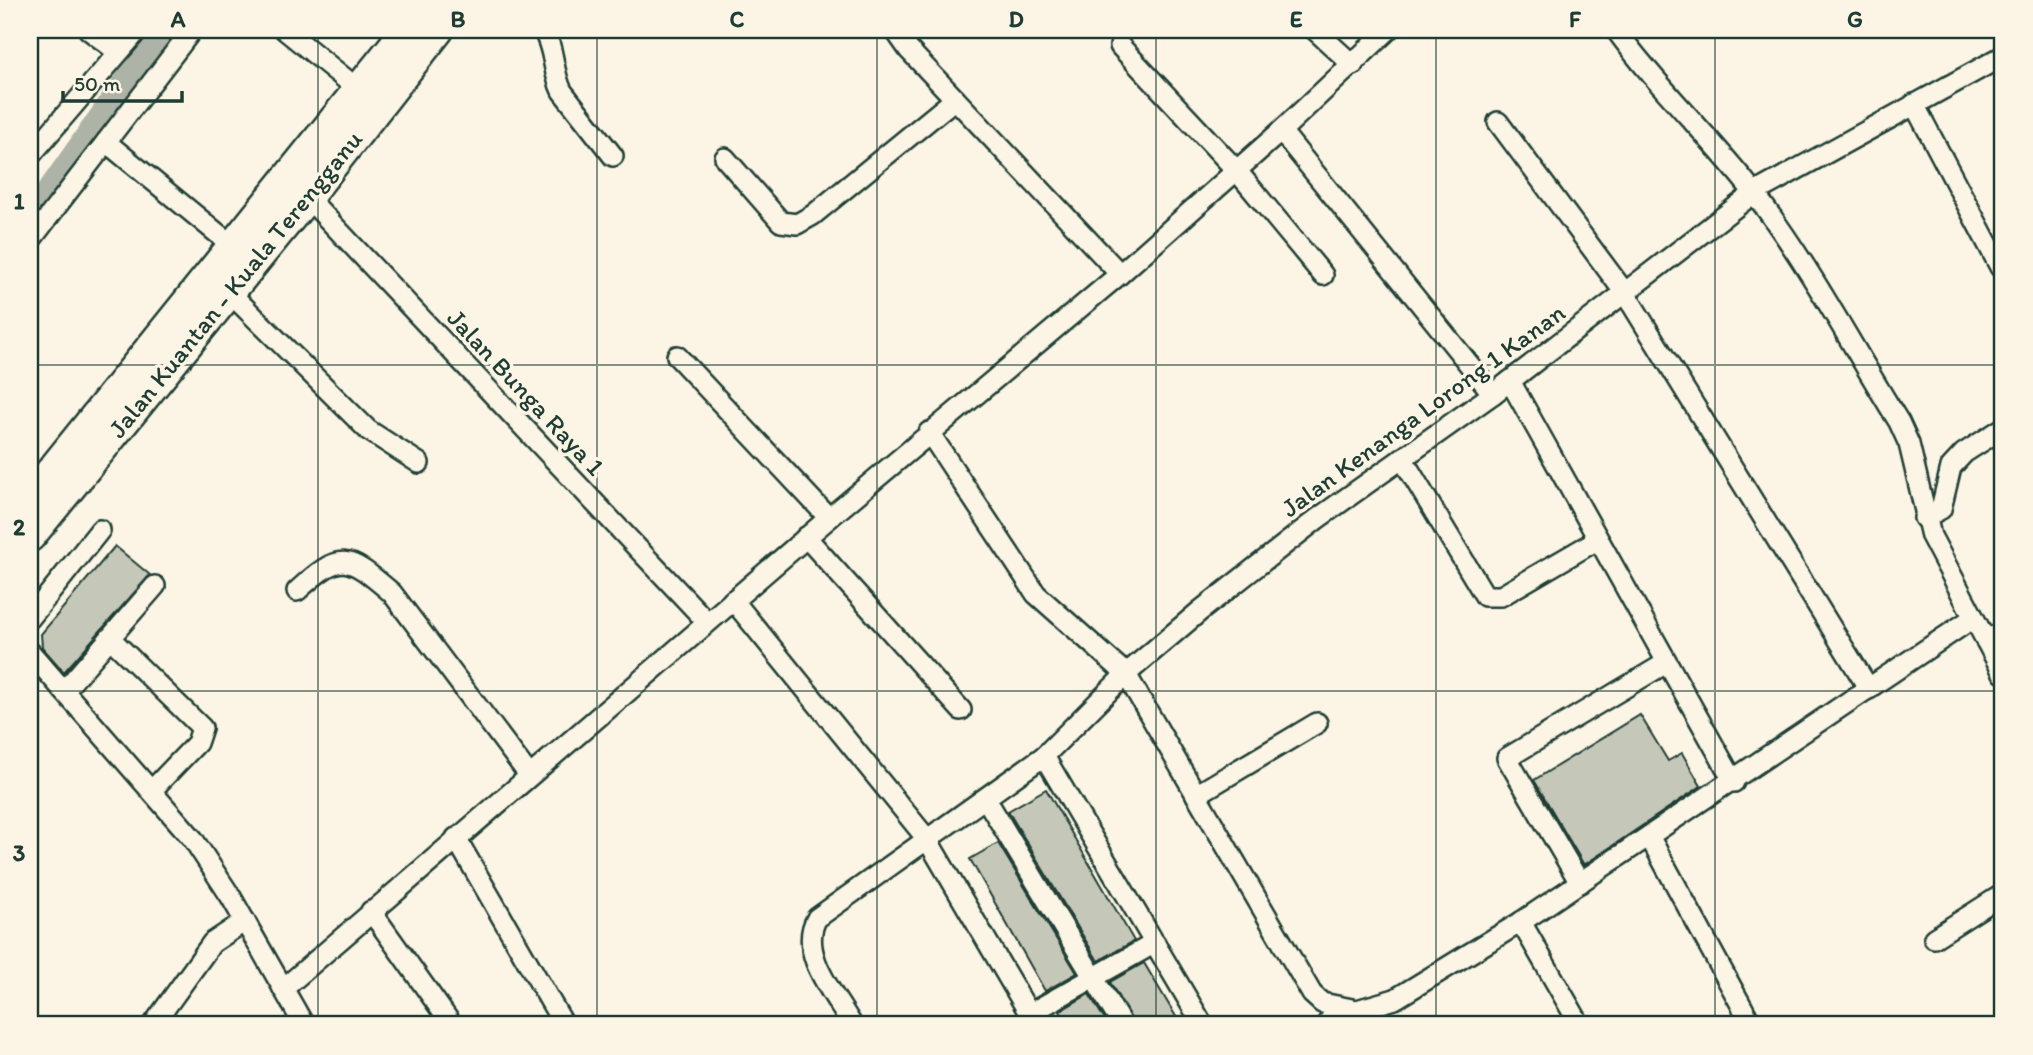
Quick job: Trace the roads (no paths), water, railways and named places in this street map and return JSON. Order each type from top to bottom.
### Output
[{"type":"highway","name":"Jalan Kuantan - Kuala Terengganu","points":[[33,489],[234,247],[407,30]]},
{"type":"highway","name":"Jalan Kuantan - Kuala Terengganu","points":[[30,536],[307,197],[438,30]]},
{"type":"street","points":[[89,30],[118,52]]},
{"type":"street","points":[[30,156],[138,30]]},
{"type":"street","points":[[30,241],[192,30]]},
{"type":"street","points":[[285,30],[359,90]]},
{"type":"street","points":[[543,30],[552,43],[556,80],[562,91],[613,156]]},
{"type":"street","points":[[895,30],[1120,274]]},
{"type":"street","points":[[1315,30],[1353,65]]},
{"type":"street","points":[[283,989],[806,537],[1120,274],[1282,131],[1388,30]]},
{"type":"street","points":[[1616,30],[1668,97],[1754,193],[1899,422],[1909,444],[1924,518],[2003,673]]},
{"type":"street","points":[[1120,46],[1237,171],[1323,275]]},
{"type":"street","name":"Jalan Kenanga Lorong 1 Kanan","points":[[852,1025],[809,944],[811,928],[817,918],[1044,756],[1126,674],[1200,611],[1402,458],[1493,394],[1754,193],[2003,55]]},
{"type":"street","points":[[724,158],[781,222],[797,224],[813,215],[956,99]]},
{"type":"street","points":[[1914,104],[2000,267]]},
{"type":"street","points":[[1498,122],[1625,293],[1869,689]]},
{"type":"street","points":[[1282,131],[1493,394]]},
{"type":"street","points":[[106,142],[234,247]]},
{"type":"street","name":"Jalan Bunga Raya 1","points":[[307,197],[707,622]]},
{"type":"street","points":[[229,292],[368,430],[419,463]]},
{"type":"street","points":[[677,356],[829,518]]},
{"type":"street","points":[[1510,381],[1734,782]]},
{"type":"street","points":[[1924,518],[1944,504],[1951,467],[1964,453],[2003,428]]},
{"type":"street","points":[[929,432],[1036,594],[1126,674],[1312,994],[1322,1003],[1339,1008],[1375,1007],[1395,999],[1521,922],[1734,782],[1973,618]]},
{"type":"street","points":[[1402,458],[1485,596],[1501,596],[1597,540]]},
{"type":"street","points":[[30,618],[100,530]]},
{"type":"street","points":[[806,537],[961,710]]},
{"type":"street","points":[[297,591],[323,568],[340,561],[352,563],[370,574],[392,593],[529,775]]},
{"type":"street","points":[[64,691],[155,586]]},
{"type":"street","points":[[733,600],[927,839],[1033,1020],[1094,978],[1155,943]]},
{"type":"street","points":[[1986,641],[2003,631]]},
{"type":"street","points":[[110,638],[202,727],[197,743],[152,790]]},
{"type":"street","points":[[30,652],[152,790],[214,869],[304,1025]]},
{"type":"street","points":[[1580,883],[1507,758],[1666,663]]},
{"type":"street","points":[[1196,795],[1317,723]]},
{"type":"street","points":[[1044,756],[1203,1025]]},
{"type":"street","points":[[986,799],[1122,1025]]},
{"type":"street","points":[[1649,836],[1752,1025]]},
{"type":"street","points":[[456,838],[564,1025]]},
{"type":"street","points":[[1934,938],[2003,894]]},
{"type":"street","points":[[371,911],[452,1025]]},
{"type":"street","points":[[153,1025],[212,943],[245,921]]},
{"type":"street","points":[[1521,922],[1580,1025]]},
{"type":"street","points":[[1326,1025],[1339,1008]]},
{"type":"waterway","points":[[30,221],[164,30]]}]
